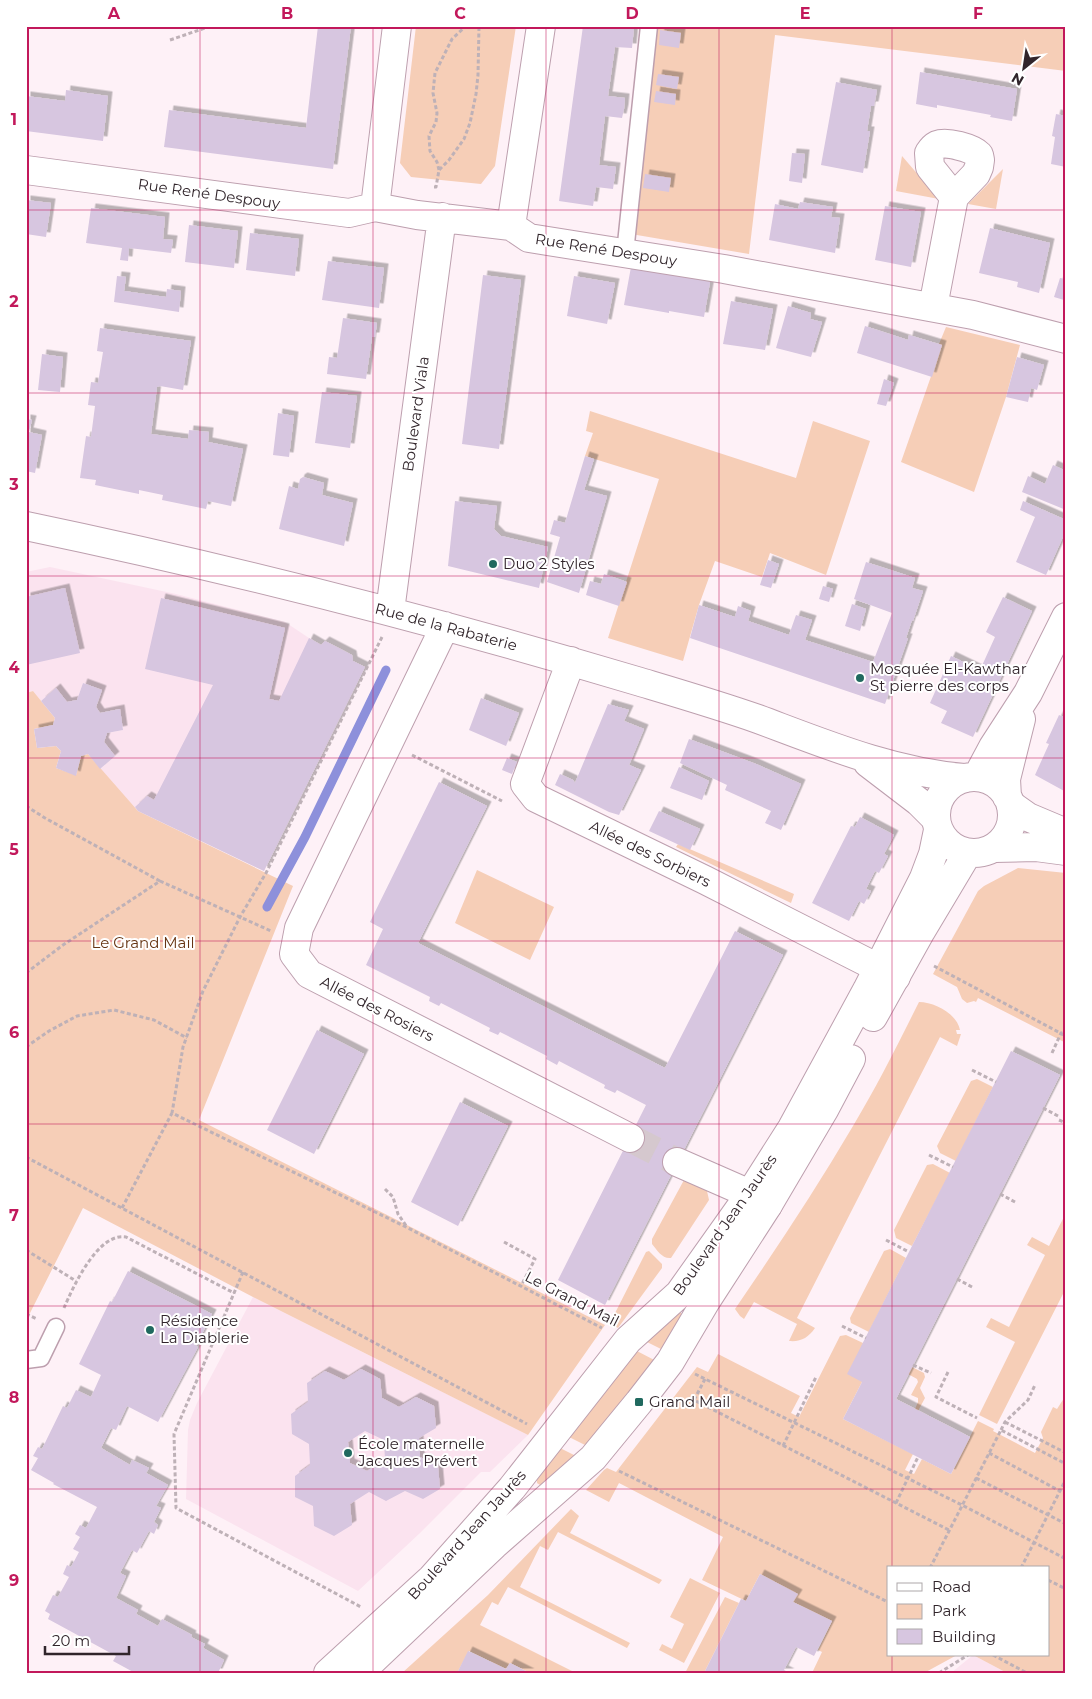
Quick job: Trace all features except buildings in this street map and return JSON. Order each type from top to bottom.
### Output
[{"type":"street","points":[[375,206],[397,26]]},
{"type":"street","points":[[511,226],[540,26]]},
{"type":"street","name":"Rue René Despouy","points":[[26,170],[349,213],[375,206],[429,216],[511,226],[529,238],[724,269],[933,307],[1018,325],[1066,339]]},
{"type":"street","points":[[933,307],[954,197]]},
{"type":"street","name":"Boulevard Viala","points":[[387,622],[429,216]]},
{"type":"street","name":"Rue de la Rabaterie","points":[[26,526],[153,553],[387,622],[445,626],[725,707],[858,756],[938,776],[971,777]]},
{"type":"street","points":[[971,777],[1028,693],[1066,616]]},
{"type":"street","name":"Allée des Rosiers","points":[[445,626],[298,928],[294,954],[309,974],[630,1138]]},
{"type":"street","name":"Allée des Sorbiers","points":[[571,661],[525,784],[536,798],[713,884],[895,966]]},
{"type":"street","points":[[1028,693],[1006,779],[1009,801],[1011,825],[1002,842],[994,848],[981,853],[967,854],[955,850],[945,841],[936,824],[936,805],[942,793],[952,783],[971,777],[989,780],[1000,787],[1009,801],[1028,818],[1066,833]]},
{"type":"street","name":"Rue de la Rabaterie","points":[[858,756],[919,802],[936,824]]},
{"type":"street","name":"Boulevard Jean Jaurès","points":[[328,1673],[432,1578],[512,1488],[628,1340],[679,1294],[759,1199],[824,1110],[883,998],[933,854],[936,824]]},
{"type":"street","points":[[994,848],[1036,847],[1066,851]]},
{"type":"street","name":"Boulevard Jean Jaurès","points":[[895,966],[967,854]]},
{"type":"street","points":[[677,1162],[759,1199]]},
{"type":"street","name":"Boulevard Jean Jaurès","points":[[359,1673],[494,1545],[593,1458],[670,1362],[706,1301],[759,1199]]},
{"type":"lane","points":[[625,253],[650,26]]},
{"type":"lane","points":[[26,1360],[41,1358],[56,1327]]},
{"type":"path","points":[[170,40],[211,26]]},
{"type":"path","points":[[429,216],[420,186],[436,187],[439,170],[437,162],[430,151],[429,136],[436,122],[437,113],[433,93],[435,73],[452,39],[466,26]]},
{"type":"path","points":[[439,170],[449,160],[464,139],[470,122],[478,75],[479,26]]},
{"type":"path","points":[[122,1208],[172,1113],[183,1047],[203,991],[240,917],[266,873],[375,655],[387,622]]},
{"type":"path","points":[[388,743],[507,804]]},
{"type":"path","points":[[26,806],[160,881],[240,917]]},
{"type":"path","points":[[26,973],[63,945],[160,881]]},
{"type":"path","points":[[895,966],[1066,1036]]},
{"type":"path","points":[[26,1047],[49,1031],[77,1016],[114,1010],[154,1020],[186,1038]]},
{"type":"path","points":[[1052,1052],[1061,1034],[1066,1032]]},
{"type":"path","points":[[972,1070],[996,1082]]},
{"type":"path","points":[[1043,1108],[1066,1123]]},
{"type":"path","name":"Le Grand Mail","points":[[172,1113],[227,1137],[628,1340]]},
{"type":"path","points":[[929,1155],[952,1167]]},
{"type":"path","points":[[26,1157],[552,1437]]},
{"type":"path","points":[[385,1189],[393,1197],[398,1214],[408,1228]]},
{"type":"path","points":[[1000,1194],[1017,1203]]},
{"type":"path","points":[[26,1314],[56,1327],[76,1281],[91,1259],[115,1238],[121,1236],[234,1293]]},
{"type":"path","points":[[886,1240],[909,1252]]},
{"type":"path","points":[[504,1242],[535,1259],[521,1286]]},
{"type":"path","points":[[26,1250],[76,1281]]},
{"type":"path","points":[[243,1272],[174,1434],[176,1508],[386,1620]]},
{"type":"path","points":[[956,1279],[974,1288]]},
{"type":"path","points":[[842,1326],[866,1338]]},
{"type":"path","points":[[670,1362],[962,1505],[1066,1559]]},
{"type":"path","points":[[913,1365],[931,1374]]},
{"type":"path","points":[[948,1372],[936,1397],[977,1418]]},
{"type":"path","points":[[783,1446],[816,1376]]},
{"type":"path","points":[[705,1379],[694,1400],[949,1530]]},
{"type":"path","points":[[931,1566],[1005,1422],[1028,1400],[1035,1385]]},
{"type":"path","points":[[1005,1422],[1066,1453]]},
{"type":"path","points":[[1001,1430],[1066,1464]]},
{"type":"path","points":[[989,1453],[1060,1491]]},
{"type":"path","points":[[896,1503],[918,1457]]},
{"type":"path","points":[[593,1458],[887,1602]]},
{"type":"path","points":[[976,1478],[1066,1524]]},
{"type":"path","points":[[1022,1566],[1066,1479]]},
{"type":"path","points":[[1050,1581],[1066,1589]]},
{"type":"path","points":[[939,1673],[966,1656]]},
{"type":"path","points":[[995,1656],[1027,1673]]},
{"type":"shaded area","points":[[50,567],[176,594],[285,622],[321,645],[325,641],[352,655],[353,661],[365,667],[264,871],[138,811],[100,769],[115,756],[104,742],[107,733],[123,730],[119,709],[100,713],[96,707],[102,690],[83,683],[77,700],[67,702],[56,689],[41,701],[33,691],[26,693],[26,572]]},
{"type":"shaded area","name":"École maternelle Jacques Prévert","points":[[253,1297],[528,1435],[490,1472],[481,1472],[358,1591],[186,1499],[190,1420],[197,1403]]},
{"type":"shaded area","points":[[972,1656],[975,1656],[1007,1673],[951,1673]]},
{"type":"green space","points":[[416,26],[516,26],[495,166],[481,184],[411,177],[400,163]]},
{"type":"green space","points":[[649,26],[1066,26],[1066,71],[775,35],[749,254],[625,233]]},
{"type":"green space","points":[[902,156],[939,199],[896,191]]},
{"type":"green space","points":[[1003,169],[996,209],[968,204]]},
{"type":"green space","points":[[946,327],[1020,345],[1006,397],[974,492],[901,462],[942,345],[939,344]]},
{"type":"green space","points":[[590,411],[796,478],[813,421],[870,441],[826,575],[770,553],[762,577],[715,561],[699,605],[683,661],[608,638],[659,479],[585,456],[593,433],[586,431]]},
{"type":"green space","name":"Le Grand Mail","points":[[33,691],[55,718],[53,725],[34,729],[37,748],[56,746],[61,751],[56,768],[76,775],[81,756],[88,754],[138,811],[293,886],[199,1120],[605,1325],[528,1435],[253,1297],[83,1208],[26,1321],[26,693]]},
{"type":"green space","points":[[678,844],[794,894],[791,903],[676,847]]},
{"type":"green space","points":[[1018,868],[1066,873],[1066,1043],[978,998],[976,1002],[967,1003],[962,999],[957,987],[933,974],[978,891]]},
{"type":"green space","points":[[477,870],[554,907],[530,960],[455,923]]},
{"type":"green space","points":[[919,1002],[932,1004],[944,1010],[955,1019],[960,1030],[956,1030],[957,1034],[961,1034],[957,1046],[940,1037],[797,1318],[815,1328],[804,1339],[789,1341],[797,1324],[754,1302],[744,1319],[735,1309],[795,1219],[862,1111]]},
{"type":"green space","points":[[977,1079],[993,1087],[956,1161],[940,1153],[937,1146],[971,1081]]},
{"type":"green space","points":[[933,1164],[950,1173],[912,1246],[896,1238],[894,1230],[927,1165]]},
{"type":"green space","points":[[684,1180],[707,1191],[709,1200],[671,1258],[668,1258],[662,1256],[652,1244],[652,1239]]},
{"type":"green space","points":[[1066,1213],[1066,1288],[997,1424],[979,1415],[1015,1342],[986,1327],[991,1318],[1009,1327],[1045,1255],[1027,1245],[1032,1237],[1049,1246]]},
{"type":"green space","points":[[890,1249],[906,1258],[869,1332],[851,1323],[850,1318],[884,1251]]},
{"type":"green space","points":[[649,1251],[662,1264],[662,1268],[618,1328],[610,1323],[646,1252]]},
{"type":"green space","points":[[678,1313],[681,1313],[683,1316],[669,1353],[643,1340]]},
{"type":"green space","points":[[846,1335],[863,1343],[862,1382],[843,1419],[913,1454],[905,1470],[914,1474],[922,1459],[951,1474],[978,1421],[1035,1453],[1043,1438],[1041,1432],[1053,1407],[1057,1409],[1066,1395],[1066,1673],[1007,1673],[975,1656],[1050,1656],[1050,1566],[887,1566],[887,1656],[955,1656],[924,1673],[812,1673],[822,1652],[818,1650],[832,1621],[793,1602],[797,1594],[760,1574],[746,1601],[702,1580],[723,1537],[619,1483],[609,1502],[586,1490],[607,1468],[616,1472],[697,1367],[708,1372],[718,1354],[800,1396],[791,1413],[799,1417],[840,1336]]},
{"type":"green space","points":[[635,1350],[660,1363],[591,1448],[565,1435]]},
{"type":"green space","points":[[912,1367],[924,1373],[925,1377],[920,1388],[925,1398],[918,1411],[915,1409],[918,1398],[911,1395],[918,1382],[917,1379],[908,1374]]},
{"type":"green space","points":[[556,1446],[582,1459],[540,1485],[537,1483],[537,1480],[546,1459]]},
{"type":"green space","points":[[571,1509],[579,1516],[570,1533],[662,1580],[659,1584],[558,1532],[548,1550],[540,1546],[520,1587],[630,1643],[627,1648],[508,1587],[498,1605],[492,1602],[480,1625],[576,1673],[530,1673],[510,1663],[506,1669],[469,1651],[457,1673],[402,1673],[488,1595]]},
{"type":"green space","points":[[690,1578],[720,1593],[684,1663],[659,1650],[662,1644],[672,1649],[684,1624],[670,1617]]},
{"type":"green space","points":[[725,1597],[739,1603],[704,1673],[685,1673]]},
{"type":"waterway","points":[[267,907],[305,837],[386,670]]},
{"type":"tunnel","points":[[630,1138],[677,1162]]},
{"type":"place","name":"Duo 2 Styles","points":[[493,564]]},
{"type":"place","name":"Mosquée El-Kawthar St pierre des corps","points":[[860,678]]},
{"type":"place","name":"Résidence La Diablerie","points":[[150,1330]]},
{"type":"place","name":"Grand Mail","points":[[639,1402]]},
{"type":"place","name":"École maternelle Jacques Prévert","points":[[348,1453]]}]
